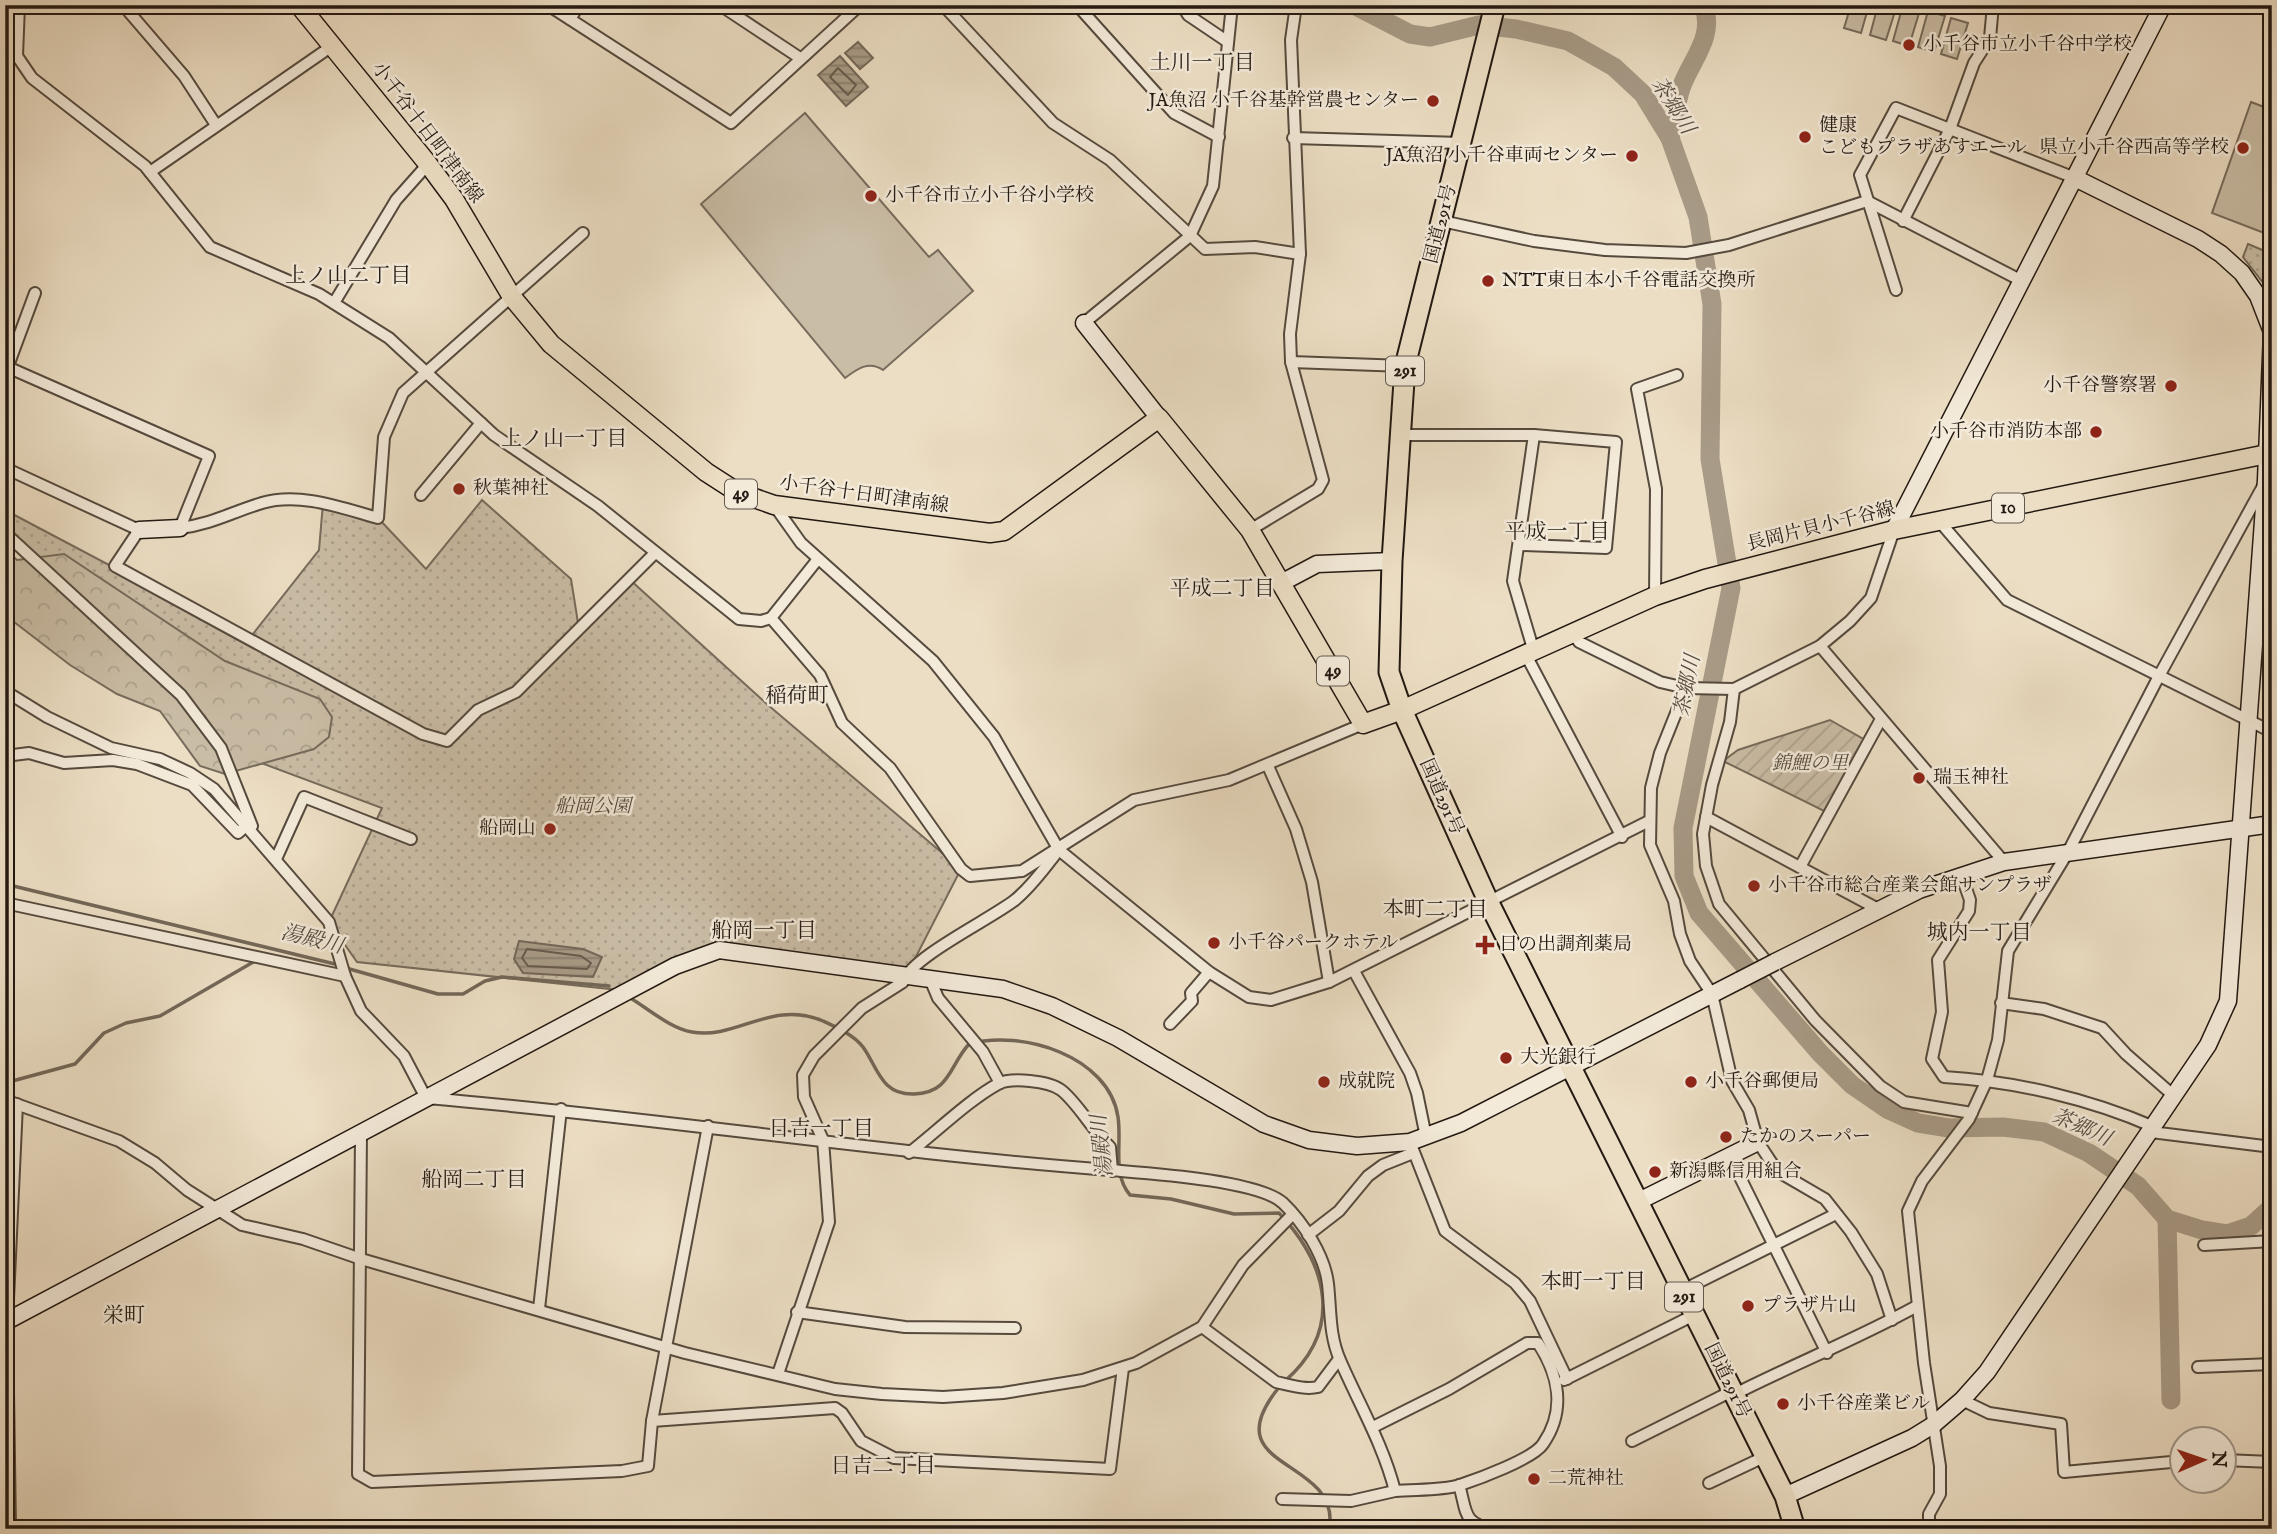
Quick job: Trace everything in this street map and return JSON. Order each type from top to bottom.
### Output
[{"type":"highway","name":"国道291号","points":[[1495,5],[1405,366],[1387,658],[1402,710],[1489,902],[1785,1496],[1795,1529]]},
{"type":"main road","name":"小千谷十日町津南線","points":[[299,5],[428,164],[454,199],[512,297],[551,344],[706,472],[737,492],[774,505],[990,533],[1004,531],[1159,418]]},
{"type":"main road","name":"49","points":[[1159,418],[1250,530],[1283,582],[1363,724]]},
{"type":"main road","name":"長岡片貝小千谷線","points":[[1402,710],[1655,596],[1705,579],[1894,530],[2269,453]]},
{"type":"main road","points":[[1363,724],[1402,710]]},
{"type":"street","points":[[19,5],[11,57],[32,78],[150,172],[210,247],[334,303],[389,338],[481,423],[598,506],[654,554],[739,619],[761,621],[771,618],[818,559]]},
{"type":"street","points":[[123,5],[184,76],[216,125]]},
{"type":"street","points":[[548,5],[731,122],[860,5]]},
{"type":"street","points":[[570,19],[579,5]]},
{"type":"street","points":[[720,5],[800,58]]},
{"type":"street","points":[[943,5],[1053,123],[1110,160],[1205,249],[1255,247],[1300,254]]},
{"type":"street","points":[[1077,5],[1174,113],[1219,137]]},
{"type":"street","points":[[1182,5],[1188,15],[1228,42]]},
{"type":"street","points":[[1159,418],[1084,323],[1190,236],[1213,186],[1232,5]]},
{"type":"street","points":[[1250,530],[1318,489],[1322,480],[1291,362],[1290,334],[1300,254],[1293,138],[1291,40],[1296,5]]},
{"type":"street","points":[[1903,220],[1950,130],[1974,63],[1990,37],[1993,5]]},
{"type":"street","points":[[1572,632],[1579,642],[1640,673],[1686,688],[1732,689],[1820,646],[1871,598],[1894,530],[2163,5]]},
{"type":"street","points":[[150,172],[332,46]]},
{"type":"street","points":[[1785,1496],[1857,1465],[1933,1426],[1962,1400],[1987,1372],[2208,1045],[2228,1001],[2269,453],[2272,332],[2258,296],[2242,273],[2199,239],[2075,178],[1896,108],[1860,175],[1896,290]]},
{"type":"street","points":[[1293,138],[1461,143]]},
{"type":"street","points":[[334,303],[397,200],[428,164]]},
{"type":"street","points":[[1442,221],[1534,241],[1605,250],[1686,253],[1729,245],[1867,201],[2022,281]]},
{"type":"street","points":[[5,468],[139,530],[207,525],[264,502],[323,503],[378,518],[384,437],[403,393],[583,233]]},
{"type":"street","points":[[35,293],[6,369],[209,456],[180,528]]},
{"type":"street","points":[[1291,362],[1405,366]]},
{"type":"street","points":[[1655,596],[1656,489],[1637,389],[1677,375]]},
{"type":"street","points":[[421,495],[481,423]]},
{"type":"street","points":[[1399,435],[1534,435],[1616,442],[1606,548],[1521,544]]},
{"type":"street","points":[[1534,435],[1521,544],[1513,581],[1530,653],[1622,836]]},
{"type":"street","points":[[1928,1529],[1929,1514],[1941,1488],[1917,1306],[1908,1210],[1910,1200],[1957,1138],[1987,1080],[1998,1040],[2008,951],[2068,852],[2159,676],[2266,480]]},
{"type":"street","points":[[774,505],[801,543],[933,661],[994,737],[1059,850],[1209,972],[1242,994],[1271,1000],[1329,982],[1649,821]]},
{"type":"street","points":[[1940,522],[2007,600],[2272,732]]},
{"type":"street","points":[[139,530],[115,566],[423,734],[447,741],[478,710],[516,692],[654,554]]},
{"type":"street","points":[[5,533],[181,695],[221,748],[256,834]]},
{"type":"street","points":[[1283,582],[1317,564],[1392,561]]},
{"type":"street","points":[[771,618],[820,675],[842,723],[890,768],[961,869],[970,876],[1022,871],[1134,800],[1229,780],[1268,766],[1363,724]]},
{"type":"street","points":[[1820,646],[2004,862]]},
{"type":"street","points":[[1686,688],[1660,753],[1651,788],[1650,845],[1674,901],[1680,934],[1690,961],[1712,994],[1732,1081],[1749,1110],[1758,1142],[1777,1171],[1825,1199],[1867,1255],[1877,1274],[1892,1320]]},
{"type":"street","points":[[1732,689],[1730,722],[1706,817],[1702,848],[1719,904],[1815,1020],[1868,1076],[1892,1096],[1924,1108],[1970,1116]]},
{"type":"street","points":[[5,691],[47,717],[111,748],[142,753],[190,773],[214,789],[256,834],[329,922],[345,974],[361,1011],[404,1056],[426,1098]]},
{"type":"street","points":[[1800,867],[1881,719]]},
{"type":"street","points":[[5,756],[29,753],[64,762],[113,760],[137,764],[192,785],[238,833],[247,825]]},
{"type":"street","points":[[1268,766],[1296,829],[1312,882],[1329,982]]},
{"type":"street","points":[[276,859],[304,797],[411,839]]},
{"type":"street","points":[[1706,817],[1878,909]]},
{"type":"street","points":[[1308,1235],[1339,1212],[1368,1176],[1426,1136],[1461,1123],[1878,909],[1961,874],[2004,862],[2272,824]]},
{"type":"street","points":[[778,1374],[829,1222],[823,1140],[804,1097],[803,1075],[814,1056],[862,1008],[903,982],[905,975],[933,952],[1017,898],[1059,850]]},
{"type":"street","points":[[1961,874],[1970,900],[1969,911],[1938,960],[1942,1012],[1932,1059],[1944,1077],[1987,1080],[2119,1112],[2152,1129],[2271,1145]]},
{"type":"street","points":[[5,903],[345,974]]},
{"type":"street","points":[[6,1322],[675,966],[719,950],[1003,989],[1052,1006],[1128,1044],[1264,1124],[1309,1140],[1357,1146],[1411,1147]]},
{"type":"street","points":[[1354,971],[1410,1073],[1426,1136]]},
{"type":"street","points":[[1170,1024],[1192,1001],[1191,993],[1209,972]]},
{"type":"street","points":[[930,979],[938,998],[978,1046],[1000,1083]]},
{"type":"street","points":[[2001,1003],[2044,1009],[2102,1028],[2126,1054],[2174,1096]]},
{"type":"street","points":[[909,1153],[1000,1083],[1039,1083],[1055,1085],[1064,1091],[1091,1129],[1110,1147],[1117,1171]]},
{"type":"street","points":[[426,1098],[561,1109],[823,1140],[909,1153],[1203,1179],[1247,1189],[1281,1201],[1289,1219],[1308,1235],[1326,1269],[1330,1319],[1339,1359],[1373,1427],[1395,1491]]},
{"type":"street","points":[[5,1100],[118,1142],[155,1163],[217,1210],[242,1225],[303,1239],[362,1259],[666,1348],[835,1389],[926,1397],[1003,1394],[1083,1380],[1123,1368],[1166,1349],[1202,1326],[1243,1265],[1289,1219]]},
{"type":"street","points":[[10,1529],[6,1322],[17,1104]]},
{"type":"street","points":[[539,1309],[561,1109]]},
{"type":"street","points":[[360,1134],[362,1259],[358,1474],[372,1482],[622,1471],[648,1466],[652,1420],[708,1126]]},
{"type":"street","points":[[1637,1202],[1758,1142]]},
{"type":"street","points":[[1282,1499],[1351,1501],[1395,1491],[1459,1485],[1510,1466],[1542,1446],[1558,1406],[1563,1381],[1530,1301],[1516,1283],[1445,1231],[1411,1147]]},
{"type":"street","points":[[1730,1157],[1828,1353]]},
{"type":"street","points":[[1681,1291],[1836,1214]]},
{"type":"street","points":[[2204,1245],[2272,1241]]},
{"type":"street","points":[[1632,1441],[1733,1393],[1828,1353],[1917,1306]]},
{"type":"street","points":[[797,1312],[905,1327],[1015,1328]]},
{"type":"street","points":[[1563,1381],[1694,1315]]},
{"type":"street","points":[[1202,1326],[1276,1382],[1318,1387],[1339,1359]]},
{"type":"street","points":[[1373,1427],[1449,1389],[1527,1343],[1538,1343],[1563,1381]]},
{"type":"street","points":[[2198,1367],[2272,1364]]},
{"type":"street","points":[[652,1420],[835,1408],[842,1413],[861,1441],[894,1458],[1110,1469],[1123,1368]]},
{"type":"street","points":[[835,1389],[835,1408]]},
{"type":"street","points":[[1962,1400],[1989,1413],[2061,1424],[2064,1472],[2168,1462]]},
{"type":"street","points":[[1709,1483],[1764,1457]]},
{"type":"street","points":[[2238,1461],[2272,1462]]},
{"type":"street","points":[[1459,1485],[1468,1519],[1476,1526],[1493,1529]]},
{"type":"green space","points":[[1851,5],[1869,5],[1861,33],[1844,28]]},
{"type":"green space","points":[[1878,5],[1897,5],[1886,40],[1870,35]]},
{"type":"green space","points":[[1903,5],[1920,10],[1909,46],[1893,41]]},
{"type":"green space","points":[[1928,11],[1945,16],[1934,52],[1918,47]]},
{"type":"green space","points":[[1951,18],[1968,23],[1957,59],[1941,54]]},
{"type":"green space","points":[[2251,102],[2272,110],[2272,236],[2212,213]]},
{"type":"green space","points":[[805,113],[929,257],[938,250],[973,291],[883,370],[868,366],[845,378],[701,204]]},
{"type":"green space","points":[[2248,244],[2272,254],[2272,294],[2243,257]]},
{"type":"green space","name":"船岡公園","points":[[482,500],[571,579],[579,629],[629,579],[768,705],[961,869],[903,982],[719,950],[628,991],[357,962],[329,922],[382,808],[221,748],[5,531],[5,510],[249,639],[319,550],[323,503],[378,518],[426,569]]},
{"type":"green space","points":[[5,549],[17,560],[64,554],[225,661],[320,699],[332,717],[329,737],[314,749],[225,774],[200,766],[160,711],[117,694],[70,665],[5,615]]},
{"type":"green space","name":"錦鯉の里","points":[[1830,720],[1865,740],[1826,812],[1723,761],[1738,750]]},
{"type":"water","points":[[858,42],[873,58],[860,69],[845,53]]},
{"type":"water","points":[[840,56],[868,87],[846,106],[818,75]]},
{"type":"water","points":[[519,941],[583,949],[602,957],[593,977],[523,973],[514,959]]},
{"type":"waterway","name":"茶郷川","points":[[1354,5],[1410,34],[1430,37],[1479,25],[1516,29],[1568,41],[1614,67],[1643,94],[1670,138],[1698,217],[1712,304],[1710,459],[1731,588],[1683,828],[1684,876],[1699,913],[1820,1053],[1852,1085],[1887,1109],[1918,1123],[1949,1128],[2003,1127],[2044,1132],[2089,1153],[2138,1186],[2167,1219],[2202,1230],[2227,1234],[2251,1226],[2272,1207]]},
{"type":"waterway","points":[[1670,138],[1681,88],[1704,38],[1706,16],[1703,5]]},
{"type":"waterway","name":"湯殿川","points":[[5,884],[339,965]]},
{"type":"waterway","points":[[5,1083],[75,1064],[104,1033],[126,1023],[160,1016],[255,961]]},
{"type":"waterway","name":"湯殿川","points":[[346,968],[438,994],[463,994],[485,981],[502,977],[609,986]]},
{"type":"waterway","name":"湯殿川","points":[[627,996],[667,1022],[692,1032],[724,1031],[787,1015],[804,1015],[823,1021],[855,1039],[887,1085],[903,1093],[914,1094],[935,1089],[948,1077],[969,1044],[990,1040],[1037,1044],[1081,1063],[1098,1078],[1111,1096],[1118,1117],[1119,1168],[1124,1187],[1130,1195],[1171,1199],[1234,1214],[1279,1213],[1296,1233],[1318,1275],[1322,1319],[1316,1340],[1304,1361],[1285,1381]]},
{"type":"waterway","points":[[2167,1219],[2171,1400]]},
{"type":"waterway","name":"湯殿川","points":[[1280,1386],[1263,1413],[1259,1433],[1267,1449],[1315,1486],[1326,1502],[1330,1524]]},
{"type":"place","name":"小千谷市立小千谷中学校","points":[[1909,45]]},
{"type":"place","name":"JA魚沼 小千谷基幹営農センター","points":[[1433,101]]},
{"type":"place","name":"健康 こどもプラザあすエール","points":[[1805,137]]},
{"type":"place","name":"県立小千谷西高等学校","points":[[2243,148]]},
{"type":"place","name":"JA魚沼 小千谷車両センター","points":[[1632,156]]},
{"type":"place","name":"小千谷市立小千谷小学校","points":[[871,196]]},
{"type":"place","name":"NTT東日本小千谷電話交換所","points":[[1488,281]]},
{"type":"place","name":"小千谷警察署","points":[[2171,386]]},
{"type":"place","name":"小千谷市消防本部","points":[[2096,432]]},
{"type":"place","name":"秋葉神社","points":[[459,489]]},
{"type":"place","name":"瑞玉神社","points":[[1919,778]]},
{"type":"place","name":"船岡山","points":[[550,829]]},
{"type":"place","name":"小千谷市総合産業会館サンプラザ","points":[[1754,886]]},
{"type":"place","name":"小千谷パークホテル","points":[[1214,943]]},
{"type":"place","name":"日の出調剤薬局","points":[[1485,945]]},
{"type":"place","name":"大光銀行","points":[[1506,1058]]},
{"type":"place","name":"成就院","points":[[1324,1082]]},
{"type":"place","name":"小千谷郵便局","points":[[1691,1082]]},
{"type":"place","name":"たかのスーパー","points":[[1726,1137]]},
{"type":"place","name":"新潟縣信用組合","points":[[1655,1172]]},
{"type":"place","name":"プラザ片山","points":[[1748,1306]]},
{"type":"place","name":"小千谷産業ビル","points":[[1783,1404]]},
{"type":"place","name":"二荒神社","points":[[1534,1479]]},
{"type":"district","name":"土川一丁目","points":[[1202,63]]},
{"type":"district","name":"上ノ山二丁目","points":[[348,276]]},
{"type":"district","name":"上ノ山一丁目","points":[[564,439]]},
{"type":"district","name":"平成一丁目","points":[[1557,532]]},
{"type":"district","name":"平成二丁目","points":[[1222,589]]},
{"type":"district","name":"稲荷町","points":[[797,696]]},
{"type":"district","name":"本町二丁目","points":[[1435,910]]},
{"type":"district","name":"船岡一丁目","points":[[764,931]]},
{"type":"district","name":"城内一丁目","points":[[1979,933]]},
{"type":"district","name":"日吉一丁目","points":[[821,1129]]},
{"type":"district","name":"船岡二丁目","points":[[474,1180]]},
{"type":"district","name":"本町一丁目","points":[[1593,1282]]},
{"type":"district","name":"栄町","points":[[124,1316]]},
{"type":"district","name":"日吉二丁目","points":[[883,1466]]}]
